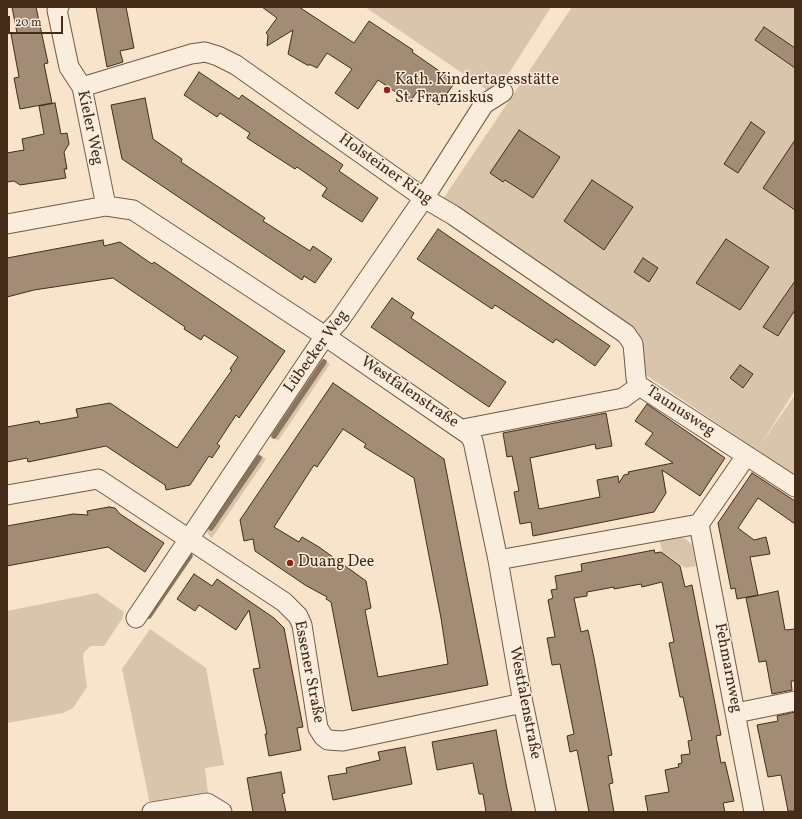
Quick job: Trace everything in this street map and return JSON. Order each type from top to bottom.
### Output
[{"type":"street","name":"Kieler Weg","points":[[59,7],[57,10],[69,67],[82,87],[106,206]]},
{"type":"street","name":"Holsteiner Ring","points":[[82,87],[191,54],[205,52],[218,56],[236,65],[424,198],[452,215],[626,334],[633,344],[638,385]]},
{"type":"street","name":"Lübecker Weg","points":[[136,618],[325,336],[339,321],[424,198],[484,104],[503,92]]},
{"type":"street","name":"Westfalenstraße","points":[[7,224],[106,206],[133,210],[463,429],[472,441],[498,560],[523,703],[546,812]]},
{"type":"street","name":"Taunusweg","points":[[463,429],[623,398],[638,385],[795,487]]},
{"type":"street","points":[[498,560],[699,524],[746,456]]},
{"type":"street","name":"Essener Straße","points":[[7,496],[98,479],[284,602],[298,616],[302,625],[318,728],[322,736],[328,740],[343,741],[523,703]]},
{"type":"street","name":"Fehmarnweg","points":[[699,524],[754,812]]},
{"type":"street","points":[[736,713],[795,701]]},
{"type":"street","points":[[152,812],[207,803],[222,812]]},
{"type":"shaded area","points":[[365,7],[551,7],[511,70],[493,94]]},
{"type":"shaded area","points":[[572,7],[795,7],[795,390],[761,444],[795,395],[795,476],[643,373],[638,332],[443,199]]},
{"type":"shaded area","points":[[320,358],[330,364],[278,441],[269,434]]},
{"type":"shaded area","points":[[256,452],[266,459],[212,538],[206,532],[206,528]]},
{"type":"shaded area","points":[[679,537],[686,539],[692,545],[696,566],[685,568],[662,552],[660,541]]},
{"type":"shaded area","points":[[97,593],[124,612],[122,619],[104,646],[91,646],[84,652],[83,658],[87,687],[73,708],[63,713],[7,723],[7,611]]},
{"type":"shaded area","points":[[150,629],[206,668],[224,765],[205,768],[208,793],[150,804],[122,669]]},
{"type":"building","points":[[12,7],[36,7],[48,63],[44,64],[52,103],[20,109],[14,78],[19,77],[11,34],[17,33]]},
{"type":"building","points":[[96,7],[126,7],[134,48],[120,51],[123,62],[107,67]]},
{"type":"building","points":[[262,7],[299,7],[354,43],[369,21],[413,50],[412,52],[455,82],[439,105],[418,90],[410,102],[378,80],[358,109],[335,93],[352,69],[327,53],[317,68],[307,65],[288,54],[293,30],[267,46],[268,35],[266,33],[277,18]]},
{"type":"building","points":[[764,27],[795,48],[795,68],[755,40]]},
{"type":"building","points":[[199,72],[239,99],[242,95],[343,165],[339,171],[378,198],[362,222],[322,196],[327,188],[297,167],[295,169],[247,138],[250,133],[220,113],[217,117],[184,95]]},
{"type":"building","points":[[145,98],[153,139],[182,159],[181,162],[265,218],[263,221],[310,251],[313,246],[332,259],[315,283],[304,276],[302,280],[122,159],[111,105]]},
{"type":"building","points":[[55,103],[61,134],[67,133],[69,144],[64,152],[67,169],[64,169],[66,178],[20,185],[14,181],[7,182],[7,153],[24,150],[22,139],[44,134],[39,106]]},
{"type":"building","points":[[751,122],[765,132],[738,173],[724,164]]},
{"type":"building","points":[[519,130],[560,157],[533,198],[505,180],[503,182],[490,173]]},
{"type":"building","points":[[795,140],[795,210],[763,188]]},
{"type":"building","points":[[592,180],[633,207],[604,250],[564,221]]},
{"type":"building","points":[[438,229],[610,346],[595,366],[556,339],[553,343],[495,305],[492,309],[417,259]]},
{"type":"building","points":[[726,239],[769,267],[740,310],[696,283]]},
{"type":"building","points":[[103,240],[104,246],[120,242],[152,264],[154,262],[285,351],[239,418],[236,415],[217,444],[220,446],[212,458],[209,456],[190,485],[166,490],[165,485],[106,446],[28,462],[27,458],[7,462],[7,427],[39,421],[40,424],[78,417],[76,409],[110,403],[177,448],[232,370],[230,369],[238,357],[204,335],[201,340],[184,329],[185,327],[113,278],[34,290],[7,297],[7,258]]},
{"type":"building","points":[[643,258],[658,268],[649,282],[634,272]]},
{"type":"building","points":[[795,281],[795,310],[778,336],[763,327]]},
{"type":"building","points":[[392,298],[414,313],[411,318],[506,382],[489,407],[371,327]]},
{"type":"building","points":[[740,365],[753,374],[743,388],[730,378]]},
{"type":"building","points":[[333,383],[444,459],[488,685],[352,711],[331,602],[326,599],[327,597],[305,585],[255,551],[253,539],[244,541],[240,520]],"holes":[[[343,429],[366,444],[364,447],[414,478],[441,618],[448,664],[378,677],[365,610],[371,608],[366,581],[319,547],[302,537],[299,542],[274,527],[314,465],[317,467]]]},
{"type":"building","points":[[647,404],[725,458],[700,496],[662,470],[666,493],[654,512],[533,536],[531,522],[520,524],[514,492],[519,491],[512,456],[507,457],[503,433],[606,413],[612,446],[596,449],[595,444],[530,458],[539,509],[600,497],[597,480],[618,476],[619,483],[624,475],[629,474],[628,472],[673,463],[645,444],[653,433],[635,421]]},
{"type":"building","points":[[752,473],[795,501],[795,524],[758,498],[738,528],[754,540],[766,537],[770,554],[750,557],[758,595],[737,599],[735,588],[731,589],[718,523]]},
{"type":"building","points":[[109,507],[115,508],[120,514],[164,543],[145,572],[108,547],[7,566],[7,526],[73,514],[88,515],[87,511]]},
{"type":"building","points":[[654,550],[655,553],[661,552],[680,566],[685,587],[692,585],[721,735],[716,736],[721,763],[725,762],[734,801],[723,803],[725,812],[648,812],[645,796],[669,792],[665,770],[679,767],[678,764],[682,763],[681,755],[690,754],[688,741],[692,740],[683,697],[680,697],[669,643],[674,642],[662,582],[642,587],[641,584],[614,589],[614,587],[587,592],[587,596],[574,598],[581,632],[588,630],[594,658],[612,755],[608,756],[613,783],[609,784],[614,812],[589,812],[577,750],[570,752],[567,736],[574,734],[560,664],[552,665],[547,638],[555,637],[548,600],[553,598],[551,590],[557,589],[555,576],[582,571],[581,564]]},
{"type":"building","points":[[194,574],[212,586],[217,579],[274,618],[284,628],[303,727],[297,728],[301,750],[269,756],[265,734],[267,734],[253,669],[260,668],[249,610],[236,630],[199,605],[195,611],[177,599]]},
{"type":"building","points":[[778,591],[785,630],[795,629],[795,681],[791,681],[792,690],[772,694],[766,661],[759,662],[746,598]]},
{"type":"building","points":[[795,712],[795,811],[788,811],[781,775],[768,777],[757,725],[778,721],[777,716]]},
{"type":"building","points":[[496,730],[512,812],[486,812],[483,794],[479,794],[473,763],[437,770],[432,742]]},
{"type":"building","points":[[405,747],[412,784],[333,800],[328,776],[347,773],[346,768],[380,760],[378,752]]},
{"type":"building","points":[[281,772],[285,793],[282,794],[286,812],[253,812],[247,778]]},
{"type":"waterway","points":[[274,436],[324,362]]},
{"type":"waterway","points":[[211,528],[259,458]]},
{"type":"waterway","points":[[149,616],[190,556]]},
{"type":"place","name":"Kath. Kindertagesstätte St. Franziskus","points":[[387,90]]},
{"type":"place","name":"Duang Dee","points":[[290,563]]}]
